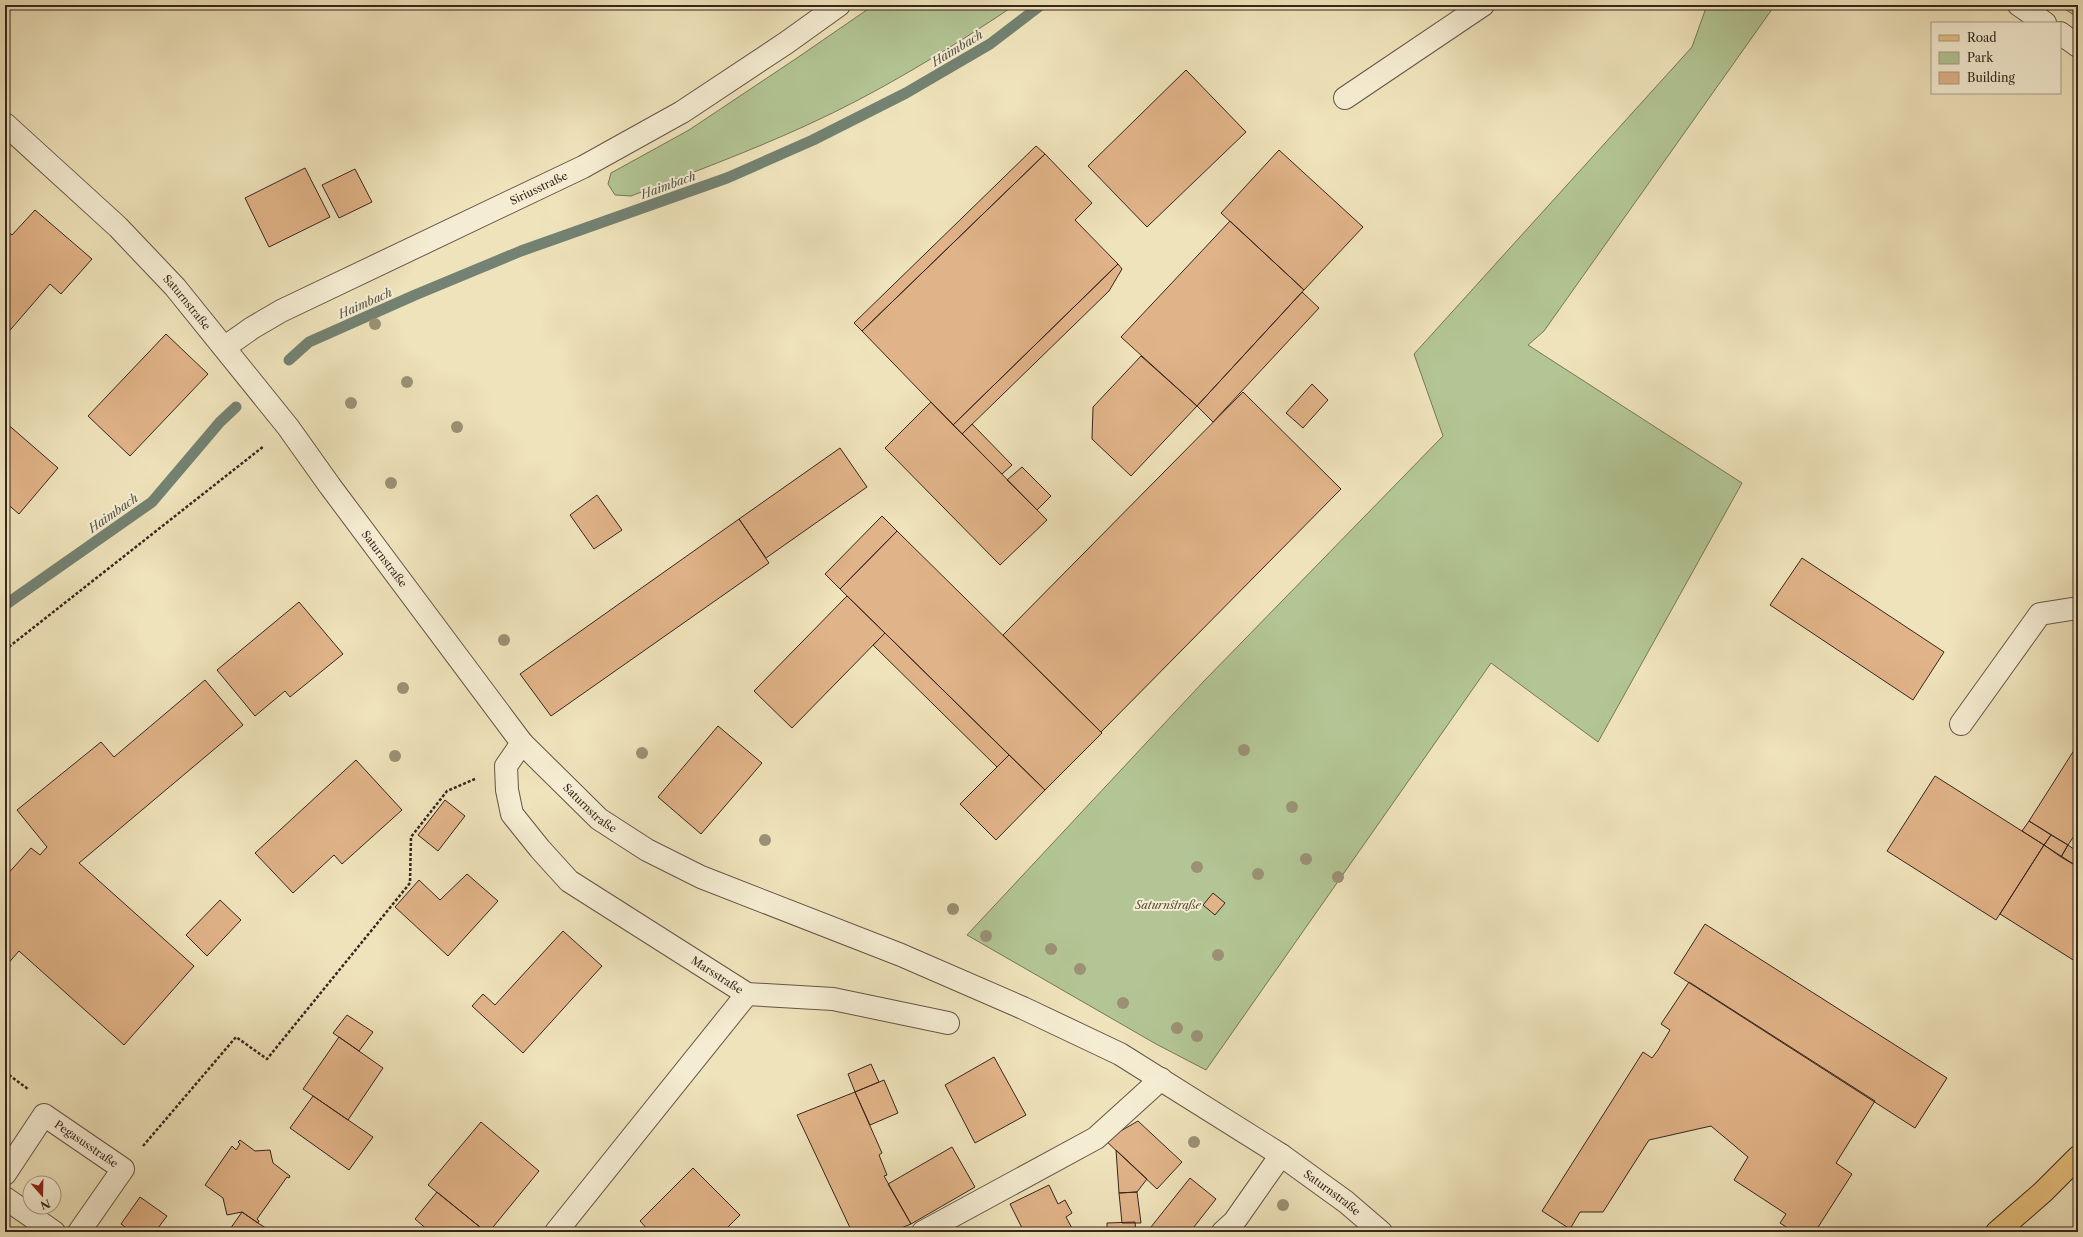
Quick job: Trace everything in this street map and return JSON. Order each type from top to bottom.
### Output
[{"type":"main road","points":[[1997,1232],[2043,1192],[2078,1157]]},
{"type":"street","name":"Siriusstraße","points":[[225,347],[281,311],[583,167],[682,112],[786,43],[839,5]]},
{"type":"street","points":[[1345,98],[1483,5]]},
{"type":"street","points":[[2019,5],[2044,22]]},
{"type":"street","points":[[2061,34],[2078,46]]},
{"type":"street","name":"Saturnstraße","points":[[5,124],[118,227],[175,287],[225,347],[288,427],[334,492],[522,743],[599,819],[647,850],[701,878],[902,955],[1023,1008],[1120,1054],[1282,1155],[1346,1202],[1381,1232]]},
{"type":"street","points":[[1961,724],[2040,614],[2078,608]]},
{"type":"street","name":"Marsstraße","points":[[522,743],[506,766],[507,790],[512,814],[540,849],[569,881],[747,994],[556,1232]]},
{"type":"street","points":[[747,994],[833,999],[948,1023]]},
{"type":"street","points":[[923,1232],[1096,1138],[1161,1079]]},
{"type":"street","name":"Pegasusstraße","points":[[5,1174],[44,1115],[123,1169],[78,1232]]},
{"type":"street","points":[[1223,1232],[1234,1222],[1282,1155]]},
{"type":"street","points":[[5,1198],[54,1232]]},
{"type":"path","points":[[5,650],[288,427]]},
{"type":"path","points":[[123,1169],[236,1037],[267,1059],[410,883],[411,837],[447,791],[478,778]]},
{"type":"green space","points":[[874,5],[1015,5],[886,85],[859,100],[784,136],[631,196],[615,195],[608,184],[611,173],[689,130]]},
{"type":"green space","points":[[1707,5],[1775,5],[1544,331],[1528,345],[1742,483],[1598,742],[1491,663],[1206,1070],[1156,1044],[967,935],[1204,681],[1443,436],[1414,354],[1692,47]]},
{"type":"green space","points":[[2059,5],[2078,5],[2078,18]]},
{"type":"building","points":[[1186,70],[1246,132],[1147,227],[1088,166]]},
{"type":"building","points":[[1036,146],[1045,154],[862,331],[854,323]]},
{"type":"building","points":[[1279,150],[1363,227],[1304,290],[1221,213]]},
{"type":"building","points":[[1045,154],[1092,203],[1075,220],[1118,264],[953,425],[862,331]]},
{"type":"building","points":[[305,168],[330,217],[269,247],[245,198]]},
{"type":"building","points":[[355,169],[372,202],[339,218],[322,185]]},
{"type":"building","points":[[35,210],[92,259],[61,294],[50,284],[5,336],[5,229],[12,235]]},
{"type":"building","points":[[1230,221],[1304,290],[1197,406],[1121,337]]},
{"type":"building","points":[[1118,264],[1122,269],[1109,291],[962,434],[953,425]]},
{"type":"building","points":[[1302,292],[1319,308],[1213,422],[1197,406]]},
{"type":"building","points":[[166,334],[208,374],[130,456],[88,416]]},
{"type":"building","points":[[1141,356],[1197,406],[1131,476],[1092,439],[1093,407]]},
{"type":"building","points":[[1312,384],[1328,400],[1303,428],[1286,413]]},
{"type":"building","points":[[1243,392],[1341,489],[1101,732],[1003,635]]},
{"type":"building","points":[[931,402],[1047,520],[1000,565],[885,448]]},
{"type":"building","points":[[5,422],[58,468],[19,514],[5,502]]},
{"type":"building","points":[[972,424],[1012,465],[1002,474],[962,434]]},
{"type":"building","points":[[840,448],[867,487],[766,558],[739,519]]},
{"type":"building","points":[[1022,467],[1051,496],[1037,510],[1007,480]]},
{"type":"building","points":[[597,495],[622,530],[594,549],[570,515]]},
{"type":"building","points":[[882,516],[897,531],[840,589],[825,574]]},
{"type":"building","points":[[739,519],[769,563],[551,716],[520,674]]},
{"type":"building","points":[[897,531],[1102,733],[1045,790],[840,589]]},
{"type":"building","points":[[1802,558],[1944,652],[1913,700],[1770,605]]},
{"type":"building","points":[[847,596],[885,633],[792,728],[754,691]]},
{"type":"building","points":[[299,602],[343,654],[290,697],[285,691],[255,716],[217,670]]},
{"type":"building","points":[[885,633],[1009,755],[997,767],[873,645]]},
{"type":"building","points":[[205,680],[243,725],[79,863],[194,966],[124,1045],[19,951],[5,967],[5,877],[31,848],[40,855],[47,847],[17,810],[101,742],[114,757]]},
{"type":"building","points":[[718,726],[762,763],[701,834],[658,797]]},
{"type":"building","points":[[2078,744],[2078,830],[2068,845],[2029,821]]},
{"type":"building","points":[[1009,755],[1045,790],[996,840],[960,804]]},
{"type":"building","points":[[356,760],[402,810],[342,864],[334,855],[293,893],[255,853]]},
{"type":"building","points":[[1935,776],[2044,845],[1996,920],[1887,851]]},
{"type":"building","points":[[445,800],[465,816],[438,851],[418,835]]},
{"type":"building","points":[[2029,821],[2051,835],[2044,845],[2022,831]]},
{"type":"building","points":[[2051,835],[2068,845],[2061,857],[2044,845]]},
{"type":"building","points":[[2044,845],[2078,867],[2078,963],[2000,914]]},
{"type":"building","points":[[2068,845],[2078,852],[2078,867],[2061,857]]},
{"type":"building","points":[[467,874],[498,901],[448,956],[395,907],[419,880],[440,900]]},
{"type":"building","points":[[1213,893],[1225,903],[1215,915],[1203,905]]},
{"type":"building","points":[[220,900],[241,920],[207,956],[186,935]]},
{"type":"building","points":[[1705,924],[1947,1078],[1915,1128],[1674,973]]},
{"type":"building","points":[[563,931],[602,966],[523,1053],[472,1006],[483,994],[495,1005]]},
{"type":"building","points":[[1689,982],[1875,1101],[1836,1163],[1852,1174],[1815,1232],[1794,1232],[1780,1223],[1786,1214],[1734,1180],[1748,1157],[1711,1126],[1649,1140],[1603,1212],[1580,1212],[1570,1229],[1542,1211],[1643,1052],[1652,1058],[1658,1050],[1670,1030],[1661,1024]]},
{"type":"building","points":[[347,1015],[373,1032],[359,1051],[333,1033]]},
{"type":"building","points":[[339,1037],[383,1068],[348,1120],[303,1089]]},
{"type":"building","points":[[994,1057],[1026,1115],[975,1143],[945,1085]]},
{"type":"building","points":[[871,1064],[879,1082],[855,1092],[848,1074]]},
{"type":"building","points":[[884,1080],[898,1113],[870,1125],[855,1092]]},
{"type":"building","points":[[855,1092],[882,1153],[879,1155],[887,1175],[884,1176],[911,1224],[891,1232],[852,1232],[797,1115]]},
{"type":"building","points":[[313,1096],[373,1137],[349,1170],[290,1128]]},
{"type":"building","points":[[1138,1121],[1182,1162],[1157,1189],[1105,1140]]},
{"type":"building","points":[[481,1122],[539,1171],[489,1232],[486,1232],[428,1185]]},
{"type":"building","points":[[240,1140],[255,1151],[270,1150],[273,1163],[290,1176],[289,1178],[287,1177],[257,1219],[259,1221],[258,1223],[242,1212],[227,1215],[223,1198],[205,1185],[232,1146],[236,1150],[240,1144],[238,1142]]},
{"type":"building","points":[[952,1147],[975,1187],[911,1224],[888,1184]]},
{"type":"building","points":[[1116,1150],[1147,1179],[1137,1192],[1119,1193]]},
{"type":"building","points":[[693,1168],[740,1215],[723,1232],[650,1232],[640,1221]]},
{"type":"building","points":[[1190,1178],[1216,1199],[1190,1232],[1147,1232]]},
{"type":"building","points":[[1049,1185],[1058,1204],[1065,1200],[1072,1213],[1066,1217],[1074,1232],[1024,1232],[1010,1204]]},
{"type":"building","points":[[437,1192],[486,1232],[430,1232],[415,1219]]},
{"type":"building","points":[[1137,1192],[1141,1223],[1122,1223],[1119,1193]]},
{"type":"building","points":[[140,1197],[167,1216],[155,1232],[132,1232],[121,1224]]},
{"type":"building","points":[[242,1212],[258,1223],[272,1232],[228,1232]]},
{"type":"building","points":[[1135,1222],[1136,1232],[1107,1232],[1107,1223]]},
{"type":"building","points":[[2076,1224],[2078,1232],[2067,1232]]},
{"type":"waterway","name":"Haimbach","points":[[289,360],[309,342],[415,295],[521,251],[727,178],[813,140],[906,93],[990,44],[1041,5]]},
{"type":"waterway","name":"Haimbach","points":[[5,605],[152,502],[220,422],[236,407]]}]
